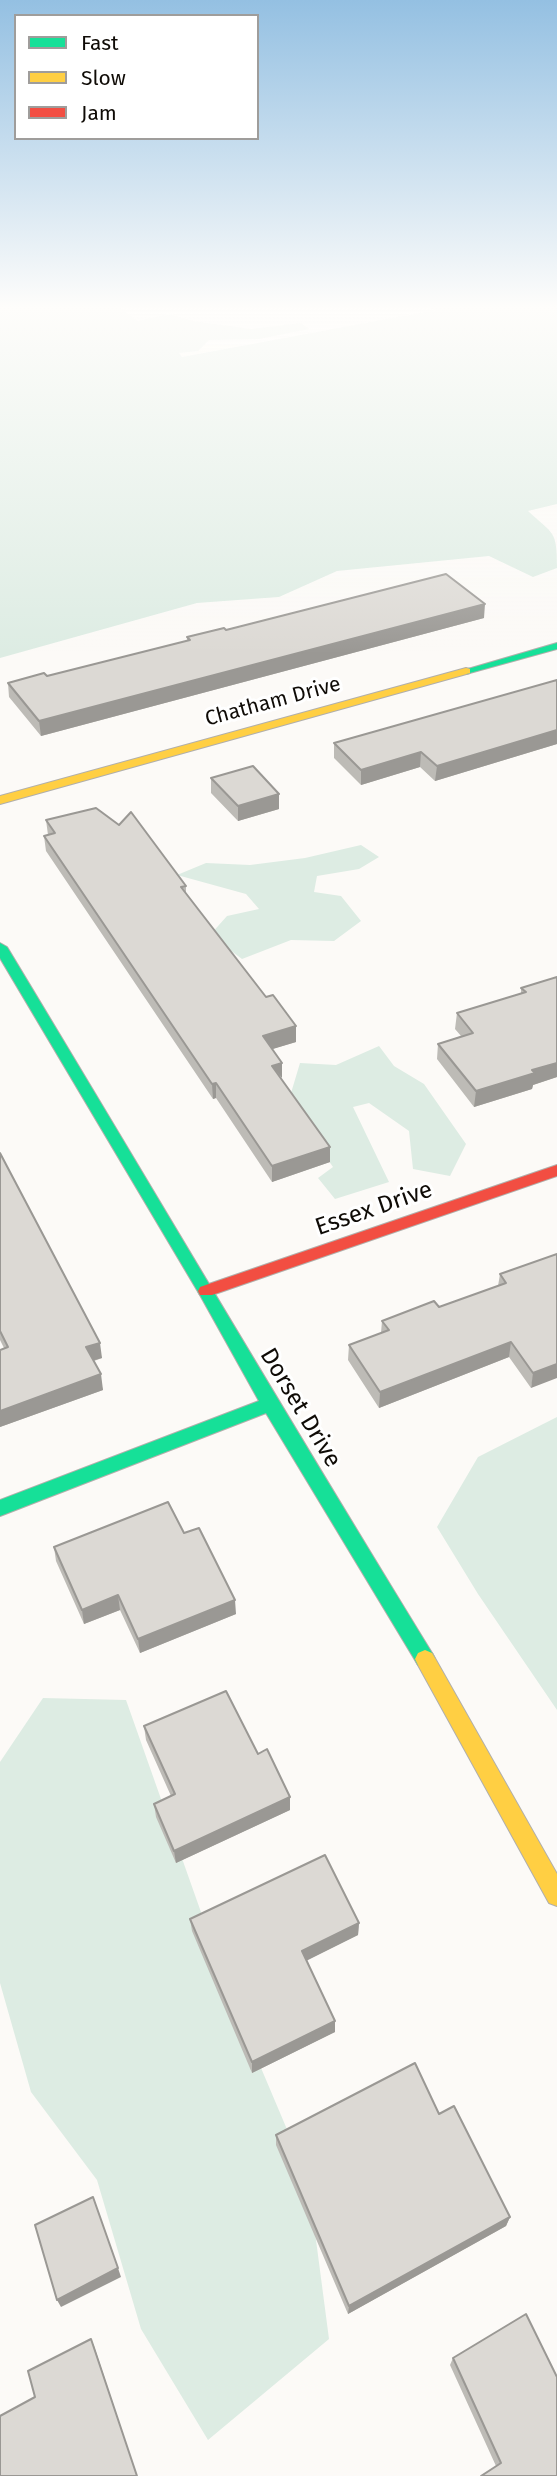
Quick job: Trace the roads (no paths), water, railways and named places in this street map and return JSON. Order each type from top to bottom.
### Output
[{"type":"street","name":"Chatham Drive","points":[[0,800],[557,646]]},
{"type":"street","name":"Dorset Drive","points":[[0,947],[206,1291],[270,1404],[417,1646],[557,1895]]},
{"type":"street","name":"Essex Drive","points":[[206,1291],[557,1170]]},
{"type":"street","points":[[0,1508],[270,1404]]}]
